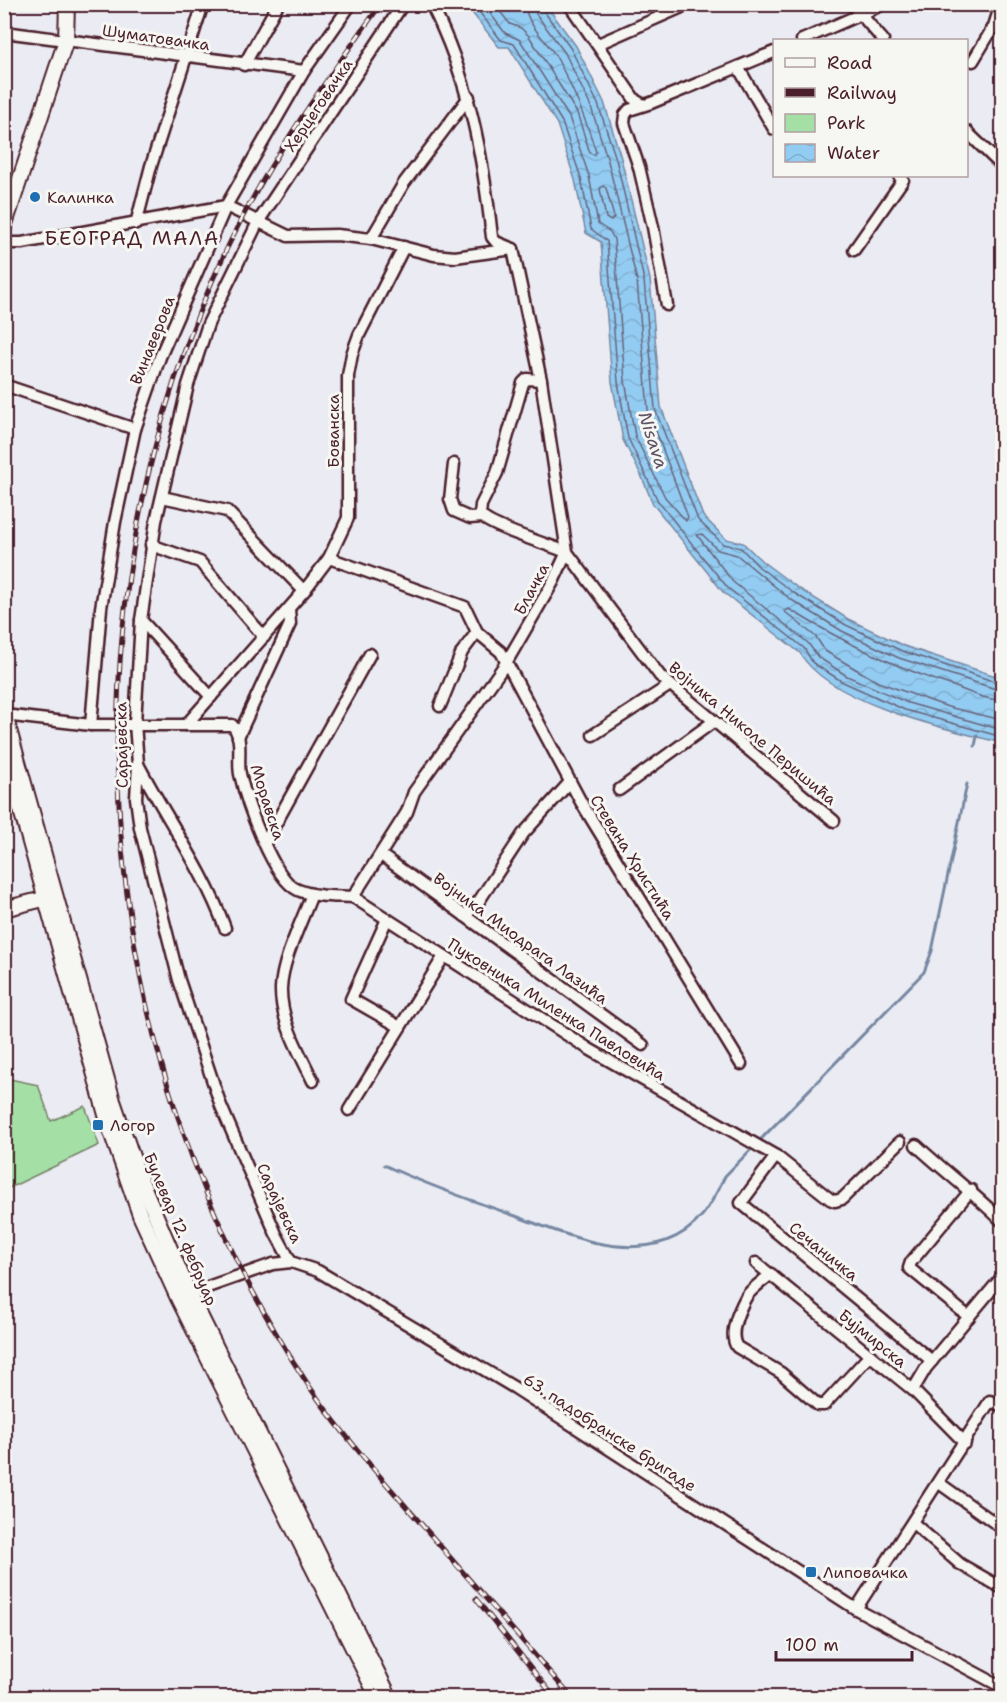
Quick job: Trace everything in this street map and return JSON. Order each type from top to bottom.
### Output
[{"type":"main road","points":[[4,227],[66,40],[67,4]]},
{"type":"main road","name":"Булевар 12. фебруар","points":[[5,714],[50,897],[117,1149],[140,1215],[390,1698]]},
{"type":"main road","name":"Булевар 12. фебруар","points":[[4,749],[50,897]]},
{"type":"main road","points":[[4,909],[50,897]]},
{"type":"main road","name":"Булевар 12. фебруар","points":[[183,1296],[378,1698]]},
{"type":"street","points":[[136,224],[151,166],[202,4]]},
{"type":"street","points":[[244,65],[278,4]]},
{"type":"street","name":"Винаверова","points":[[91,725],[101,608],[115,522],[135,429],[160,357],[226,206],[304,71],[351,4]]},
{"type":"street","name":"Херцеговачка","points":[[258,222],[403,4]]},
{"type":"street","points":[[431,4],[469,97],[484,169],[492,237],[496,242],[513,249]]},
{"type":"street","points":[[569,4],[635,100],[642,104]]},
{"type":"street","points":[[663,17],[665,4]]},
{"type":"street","points":[[598,44],[689,4]]},
{"type":"street","points":[[852,4],[882,39]]},
{"type":"street","points":[[804,39],[884,4]]},
{"type":"street","points":[[973,61],[994,26],[1001,4]]},
{"type":"street","name":"Шуматовачка","points":[[4,32],[304,71]]},
{"type":"street","points":[[667,305],[639,167],[624,123],[629,110],[773,52]]},
{"type":"street","points":[[738,67],[773,127]]},
{"type":"street","points":[[371,239],[404,183],[469,97]]},
{"type":"street","points":[[968,133],[1002,166]]},
{"type":"street","points":[[854,250],[902,177]]},
{"type":"street","points":[[4,243],[22,243],[136,224],[226,206],[288,236],[337,235],[371,239],[434,255],[454,257],[513,249]]},
{"type":"street","name":"Сарајевска","points":[[258,222],[202,338],[151,545],[141,620],[135,723],[138,764],[136,798],[140,828],[180,980],[221,1106],[276,1234],[291,1262]]},
{"type":"street","name":"Бованска","points":[[186,725],[304,591],[329,558],[348,518],[348,376],[352,354],[404,247]]},
{"type":"street","name":"Блачка","points":[[353,897],[407,812],[414,792],[506,663],[553,582],[567,552],[541,380],[513,249]]},
{"type":"street","points":[[482,517],[481,505],[497,473],[523,383],[527,379],[541,380]]},
{"type":"street","points":[[4,384],[135,429]]},
{"type":"street","points":[[454,464],[450,499],[454,512],[470,518],[482,517],[567,552]]},
{"type":"street","points":[[162,496],[227,511],[304,591]]},
{"type":"street","points":[[151,545],[200,562],[264,637]]},
{"type":"street","name":"Војника Николе Перишића","points":[[567,552],[613,617],[670,685],[834,821]]},
{"type":"street","points":[[329,558],[462,605],[467,610],[477,632],[462,652],[440,706]]},
{"type":"street","name":"Бованска","points":[[238,737],[290,624],[289,609]]},
{"type":"street","points":[[141,620],[212,697]]},
{"type":"street","name":"Стевана Христића","points":[[477,632],[501,652],[570,782],[741,1064]]},
{"type":"street","points":[[266,841],[370,654]]},
{"type":"street","points":[[593,735],[670,685]]},
{"type":"street","points":[[5,714],[91,725],[229,724],[235,728],[238,737]]},
{"type":"street","points":[[619,790],[714,722]]},
{"type":"street","name":"Моравска","points":[[238,737],[240,773],[258,828],[266,841],[272,863],[280,875],[297,890],[312,894],[353,897]]},
{"type":"street","points":[[138,764],[162,810],[202,873],[225,928]]},
{"type":"street","points":[[465,916],[479,901],[523,834],[570,782]]},
{"type":"street","name":"Војника Миодрага Лазића","points":[[381,855],[643,1045]]},
{"type":"street","points":[[312,894],[290,951],[281,988],[289,1029],[313,1081]]},
{"type":"street","name":"Пуковника Миленка Павловића","points":[[353,897],[589,1049],[776,1156],[835,1201],[842,1199],[900,1142]]},
{"type":"street","points":[[387,919],[351,999],[400,1027]]},
{"type":"street","points":[[349,1110],[444,956]]},
{"type":"street","points":[[916,1145],[949,1175],[971,1190],[1002,1221]]},
{"type":"street","name":"Сечаничка","points":[[776,1156],[741,1203],[932,1361]]},
{"type":"street","points":[[969,1317],[909,1268],[911,1262],[971,1190]]},
{"type":"street","points":[[183,1296],[273,1264],[291,1262]]},
{"type":"street","name":"63. падобранске бригаде","points":[[291,1262],[304,1264],[330,1277],[515,1388],[856,1608],[1002,1687]]},
{"type":"street","name":"Бујмирска","points":[[756,1263],[913,1390],[965,1443]]},
{"type":"street","points":[[771,1274],[747,1296],[733,1332],[733,1342],[737,1347],[781,1373],[818,1405],[824,1405],[870,1355]]},
{"type":"street","points":[[913,1390],[932,1361],[1002,1277]]},
{"type":"street","points":[[856,1608],[965,1443],[990,1401],[1002,1406]]},
{"type":"street","points":[[939,1483],[1002,1528]]},
{"type":"street","points":[[913,1523],[960,1564],[1002,1588]]},
{"type":"green space","points":[[5,1078],[38,1085],[51,1121],[85,1106],[99,1145],[5,1190]]},
{"type":"water","name":"Nisava","points":[[466,5],[546,5],[576,46],[604,102],[621,158],[650,279],[661,407],[703,516],[726,539],[743,543],[763,562],[798,588],[848,619],[904,646],[1002,678],[1002,743],[892,712],[836,686],[815,671],[800,653],[723,592],[653,504],[623,440],[612,382],[601,242],[586,233],[575,180],[557,124],[509,47],[499,47]]},
{"type":"waterway","points":[[975,746],[977,736]]},
{"type":"waterway","points":[[384,1165],[429,1185],[545,1227],[605,1245],[646,1246],[666,1241],[687,1230],[703,1215],[725,1176],[924,972],[932,951],[967,784]]},
{"type":"railway","points":[[381,4],[302,117],[265,176],[233,236],[176,376],[138,522],[119,671],[120,821],[139,970],[177,1115],[234,1254],[309,1386],[333,1418],[384,1481],[572,1698]]},
{"type":"railway","points":[[476,1599],[555,1698]]},
{"type":"place","name":"Калинка","points":[[35,197]]},
{"type":"place","name":"Логор","points":[[98,1125]]},
{"type":"place","name":"Липовачка","points":[[811,1572]]},
{"type":"district","name":"БЕОГРАД МАЛА","points":[[132,238]]}]
